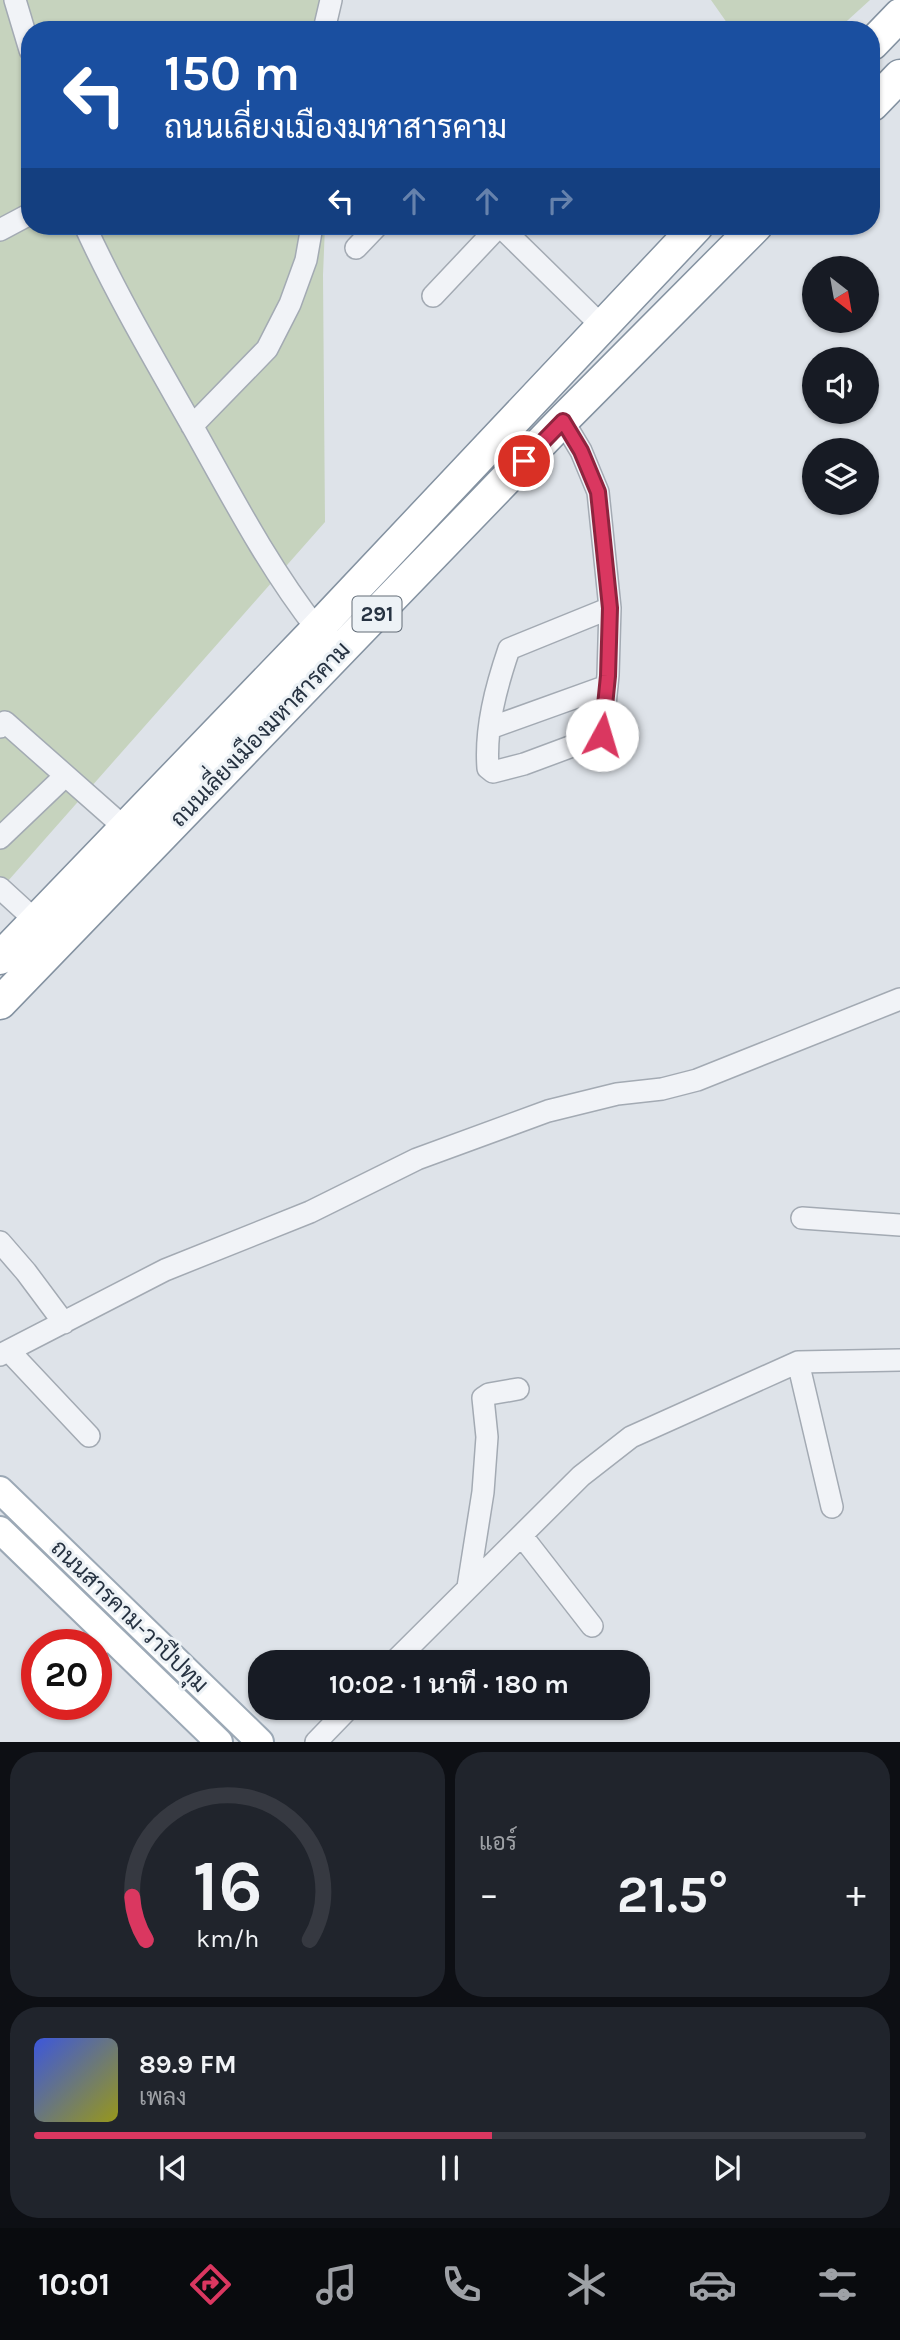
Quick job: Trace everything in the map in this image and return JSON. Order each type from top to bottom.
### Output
[{"type":"highway","points":[[880,36],[900,15]]},
{"type":"highway","points":[[880,97],[900,76]]},
{"type":"highway","name":"ถนนเลี่ยงเมืองมหาสารคาม","points":[[0,958],[317,629],[688,235]]},
{"type":"highway","name":"ถนนเลี่ยงเมืองมหาสารคาม","points":[[0,1003],[563,421],[747,235]]},
{"type":"main road","name":"ถนนสารคาม-วาปีปทุม","points":[[0,1490],[260,1741]]},
{"type":"main road","name":"ถนนสารคาม-วาปีปทุม","points":[[0,1530],[91,1629]]},
{"type":"main road","name":"ถนนสารคาม-วาปีปทุม","points":[[112,1649],[173,1697],[219,1741]]},
{"type":"main road","points":[[173,1697],[193,1676]]},
{"type":"street","points":[[15,0],[21,21]]},
{"type":"street","points":[[326,21],[331,0]]},
{"type":"street","points":[[0,230],[21,219]]},
{"type":"street","points":[[90,235],[158,368],[292,598],[317,629]]},
{"type":"street","points":[[192,426],[267,349],[290,304],[306,260],[310,235]]},
{"type":"street","points":[[356,248],[368,235]]},
{"type":"street","points":[[433,296],[491,235]]},
{"type":"street","points":[[508,235],[602,326]]},
{"type":"street","points":[[563,421],[581,451],[598,492],[610,608],[602,735],[524,764],[493,772],[488,768],[487,748],[498,683],[509,649],[610,608]]},
{"type":"street","points":[[490,728],[607,686]]},
{"type":"street","points":[[0,727],[5,722],[125,828]]},
{"type":"street","points":[[0,838],[65,776]]},
{"type":"street","points":[[0,887],[35,920]]},
{"type":"street","points":[[89,1436],[4,1353],[165,1270],[310,1212],[417,1159],[548,1111],[617,1094],[662,1089],[697,1080],[900,999]]},
{"type":"street","points":[[802,1218],[900,1225]]},
{"type":"street","points":[[0,1242],[64,1323]]},
{"type":"street","points":[[406,1650],[581,1476],[631,1437],[798,1362],[900,1360]]},
{"type":"street","points":[[798,1362],[832,1507]]},
{"type":"street","points":[[468,1587],[483,1492],[486,1437],[483,1398],[489,1394],[518,1389]]},
{"type":"street","points":[[522,1536],[592,1626]]},
{"type":"street","points":[[316,1741],[337,1720]]},
{"type":"green space","points":[[0,0],[336,0],[336,21],[21,21],[21,235],[325,235],[325,522],[0,890]]},
{"type":"green space","points":[[711,0],[870,0],[847,21],[726,21]]},
{"type":"route","points":[[524,461],[563,421],[581,451],[598,492],[610,608],[608,676],[602,735]]}]
